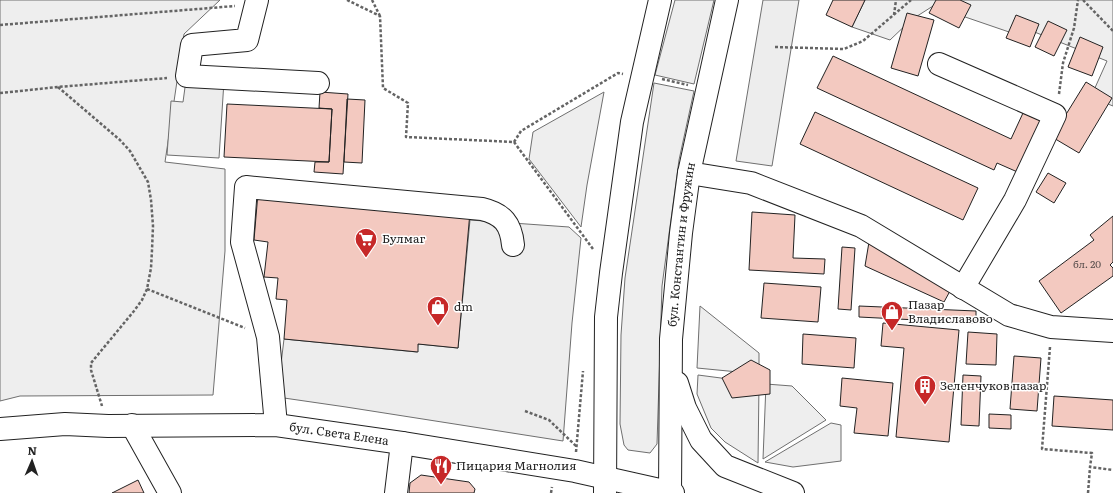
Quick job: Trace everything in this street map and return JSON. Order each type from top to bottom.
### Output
[{"type":"street","points":[[604,486],[606,317],[611,273],[632,122],[660,0]]},
{"type":"street","name":"бул. Константин и Фружин","points":[[671,493],[671,340],[678,259],[689,173],[727,0]]},
{"type":"street","points":[[257,2],[247,40],[192,45],[187,76],[318,83]]},
{"type":"street","points":[[938,64],[1055,114],[1015,200],[963,288]]},
{"type":"street","points":[[689,173],[751,183],[861,226],[1009,315],[1051,327],[1113,331]]},
{"type":"street","points":[[276,425],[268,337],[242,242],[246,187],[482,209],[497,214],[501,217],[508,225],[514,245]]},
{"type":"street","points":[[672,364],[685,408],[701,440],[725,466],[793,493]]},
{"type":"street","name":"бул. Света Елена","points":[[0,429],[65,424],[108,426],[276,425],[402,443],[575,472],[604,486],[671,493]]},
{"type":"street","points":[[132,425],[170,493]]},
{"type":"street","points":[[396,493],[402,443]]},
{"type":"path","points":[[347,0],[380,16]]},
{"type":"path","points":[[372,0],[380,16],[383,88],[408,103],[406,137],[514,142]]},
{"type":"path","points":[[894,16],[896,0]]},
{"type":"path","points":[[775,47],[844,49],[863,41],[911,0]]},
{"type":"path","points":[[1055,114],[1064,63],[1074,28],[1078,0]]},
{"type":"path","points":[[1083,0],[1113,31]]},
{"type":"path","points":[[0,25],[257,2]]},
{"type":"path","points":[[514,142],[521,131],[618,73]]},
{"type":"path","points":[[0,93],[187,76]]},
{"type":"path","points":[[58,87],[120,140],[130,151],[148,182],[151,200],[153,226],[151,268],[147,289],[134,312],[91,363],[91,370],[108,426]]},
{"type":"path","points":[[514,142],[611,273]]},
{"type":"path","points":[[147,289],[268,337]]},
{"type":"path","points":[[1051,327],[1042,449],[1092,453],[1088,493]]},
{"type":"path","points":[[526,411],[549,420],[577,447]]},
{"type":"path","points":[[1090,467],[1113,470]]},
{"type":"shaded area","points":[[0,0],[220,0],[184,34],[165,162],[225,169],[225,251],[213,395],[20,396],[0,401]]},
{"type":"shaded area","points":[[675,0],[714,0],[694,84],[655,75]]},
{"type":"shaded area","points":[[763,0],[799,0],[772,166],[736,161]]},
{"type":"shaded area","points":[[865,0],[1113,0],[1113,106],[1108,104],[1094,90],[1107,61],[1032,31],[1012,33],[933,6],[911,20],[890,40],[852,27]]},
{"type":"shaded area","points":[[186,80],[224,81],[219,158],[167,155],[171,101],[183,102]]},
{"type":"shaded area","points":[[654,83],[694,91],[679,160],[662,286],[657,444],[650,453],[628,450],[624,445],[620,424],[621,335],[625,278]]},
{"type":"shaded area","points":[[604,92],[581,227],[529,159],[533,132]]},
{"type":"shaded area","points":[[470,220],[569,227],[581,238],[572,323],[563,441],[277,397],[284,339],[417,352],[418,344],[458,348]]},
{"type":"shaded area","points":[[700,306],[759,353],[759,374],[697,368]]},
{"type":"shaded area","points":[[698,375],[759,383],[758,463],[725,442],[711,428],[697,394]]},
{"type":"shaded area","points":[[766,384],[792,386],[826,420],[763,459]]},
{"type":"shaded area","points":[[831,423],[841,425],[841,461],[793,467],[765,462]]},
{"type":"building","points":[[833,0],[865,0],[852,27],[826,15]]},
{"type":"building","points":[[936,0],[960,0],[971,5],[959,28],[929,13]]},
{"type":"building","points":[[907,13],[934,20],[918,76],[891,68]]},
{"type":"building","points":[[1016,15],[1039,24],[1030,47],[1006,38]]},
{"type":"building","points":[[1048,21],[1067,30],[1054,56],[1035,47]]},
{"type":"building","points":[[1080,37],[1103,47],[1092,76],[1068,67]]},
{"type":"building","points":[[833,56],[1011,139],[1023,113],[1046,123],[1022,174],[997,163],[994,170],[817,88]]},
{"type":"building","points":[[1086,82],[1112,98],[1079,153],[1052,137]]},
{"type":"building","points":[[320,92],[348,94],[343,174],[314,172],[315,162],[329,162],[332,109],[319,108]]},
{"type":"building","points":[[347,99],[365,100],[362,163],[344,162]]},
{"type":"building","points":[[227,104],[332,109],[329,162],[224,157]]},
{"type":"building","points":[[815,112],[978,188],[963,220],[800,144]]},
{"type":"building","points":[[1048,173],[1066,183],[1054,203],[1036,192]]},
{"type":"building","name":"Булмаг","points":[[258,193],[470,212],[458,348],[418,344],[418,352],[284,339],[287,300],[276,299],[278,278],[264,277],[268,242],[254,240]]},
{"type":"building","points":[[752,212],[795,215],[793,258],[825,259],[824,274],[749,270]]},
{"type":"building","points":[[1113,216],[1113,262],[1110,265],[1113,268],[1113,276],[1061,313],[1039,281],[1094,240],[1090,235]]},
{"type":"building","points":[[869,242],[950,291],[944,302],[865,266]]},
{"type":"building","points":[[842,247],[855,248],[851,310],[838,309]]},
{"type":"building","points":[[764,283],[821,287],[818,322],[761,318]]},
{"type":"building","points":[[859,306],[976,311],[976,323],[859,317]]},
{"type":"building","name":"Зеленчуков пазар","points":[[883,323],[959,330],[949,442],[896,437],[904,348],[881,346]]},
{"type":"building","points":[[968,332],[997,334],[996,365],[966,364]]},
{"type":"building","points":[[803,334],[856,338],[854,368],[802,364]]},
{"type":"building","points":[[1014,356],[1041,358],[1037,411],[1010,409]]},
{"type":"building","points":[[751,360],[770,370],[770,394],[732,398],[722,378]]},
{"type":"building","points":[[963,375],[981,376],[979,426],[961,425]]},
{"type":"building","points":[[842,378],[893,383],[888,436],[854,433],[857,408],[840,406]]},
{"type":"building","points":[[1054,396],[1113,400],[1113,430],[1052,426]]},
{"type":"building","points":[[989,414],[1011,415],[1011,429],[989,428]]},
{"type":"building","name":"Пицария Магнолия","points":[[421,475],[469,482],[475,489],[474,493],[409,493],[410,483]]},
{"type":"building","points":[[138,480],[144,493],[112,493]]},
{"type":"place","name":"Булмаг","points":[[366,258]]},
{"type":"place","name":"dm","points":[[438,326]]},
{"type":"place","name":"Пазар Владиславово","points":[[892,332]]},
{"type":"place","name":"Зеленчуков пазар","points":[[925,406]]},
{"type":"place","name":"Пицария Магнолия","points":[[441,486]]}]
